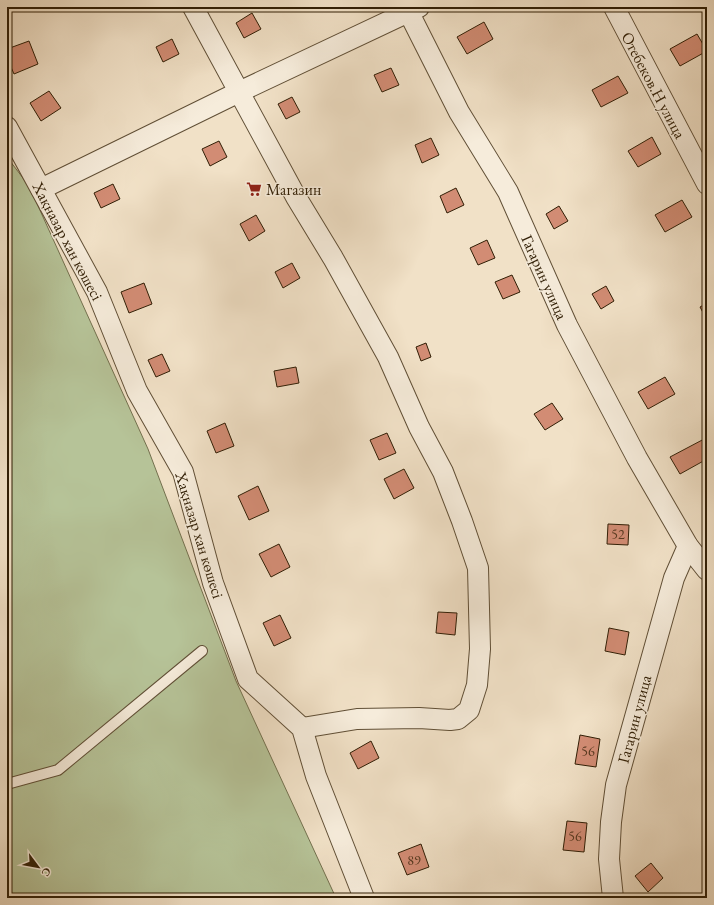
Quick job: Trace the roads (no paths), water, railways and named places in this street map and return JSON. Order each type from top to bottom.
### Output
[{"type":"street","points":[[193,7],[296,197],[333,258],[388,357],[419,427],[443,472],[478,568],[480,649],[477,685],[469,710],[458,719],[450,720],[420,718],[357,719],[302,728],[316,776],[364,898]]},
{"type":"street","name":"Отебеков.Н улица","points":[[614,7],[707,184]]},
{"type":"street","points":[[41,189],[411,9]]},
{"type":"street","name":"Гагарин улица","points":[[411,9],[459,112],[508,192],[567,325],[637,458],[688,546],[707,570]]},
{"type":"street","name":"Хақназар хан көшесі","points":[[7,126],[97,292],[137,391],[183,472],[213,583],[248,679],[302,728]]},
{"type":"street","name":"Гагарин улица","points":[[614,898],[609,859],[611,822],[616,785],[664,611],[674,578],[688,546]]},
{"type":"lane","points":[[7,784],[58,770],[202,651]]},
{"type":"place","name":"Магазин","points":[[254,189]]}]
